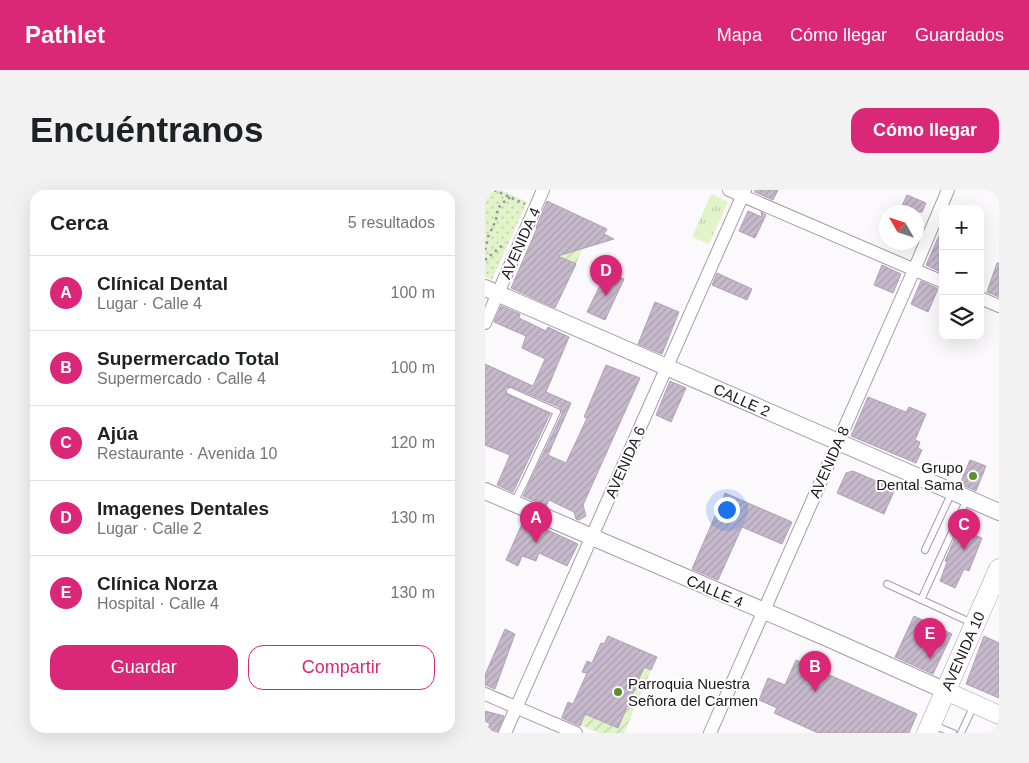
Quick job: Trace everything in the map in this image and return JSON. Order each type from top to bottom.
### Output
[{"type":"main road","name":"AVENIDA 10","points":[[929,729],[999,569]]},
{"type":"main road","points":[[946,691],[999,715]]},
{"type":"street","name":"AVENIDA 4","points":[[485,322],[491,291],[543,190]]},
{"type":"street","points":[[729,190],[744,193],[939,280]]},
{"type":"street","name":"AVENIDA 8","points":[[710,733],[948,190]]},
{"type":"street","name":"AVENIDA 6","points":[[505,733],[744,193]]},
{"type":"street","name":"CALLE 2","points":[[491,291],[999,512]]},
{"type":"street","points":[[984,300],[999,306]]},
{"type":"street","name":"CALLE 4","points":[[485,491],[946,691]]},
{"type":"street","points":[[485,694],[576,733]]},
{"type":"lane","points":[[510,391],[557,412],[513,503]]},
{"type":"lane","points":[[925,550],[960,495]]},
{"type":"lane","points":[[921,600],[960,495]]},
{"type":"lane","points":[[887,584],[975,624]]},
{"type":"lane","points":[[961,733],[974,704]]},
{"type":"lane","points":[[929,729],[953,733]]},
{"type":"path","points":[[494,190],[528,205]]},
{"type":"path","points":[[485,250],[488,237],[498,215],[497,209],[509,198],[513,198]]},
{"type":"path","points":[[485,260],[509,240]]},
{"type":"green space","points":[[485,190],[501,190],[527,202],[492,280],[485,277]]},
{"type":"green space","points":[[711,194],[728,202],[709,244],[692,237]]},
{"type":"green space","points":[[537,228],[583,248],[576,264],[530,244]]},
{"type":"green space","points":[[612,654],[591,716],[618,728],[644,667],[651,670],[624,733],[600,733],[580,725]]},
{"type":"building","points":[[755,190],[778,190],[773,200],[755,192]]},
{"type":"building","points":[[907,195],[926,203],[924,208],[924,205],[902,205]]},
{"type":"building","points":[[547,201],[607,229],[604,234],[614,239],[558,256],[576,264],[555,308],[511,288]]},
{"type":"building","points":[[748,211],[762,217],[761,212],[766,215],[755,238],[739,231]]},
{"type":"building","points":[[939,236],[939,271],[926,265]]},
{"type":"building","points":[[997,263],[999,263],[999,297],[987,292]]},
{"type":"building","points":[[882,265],[901,274],[893,293],[874,285]]},
{"type":"building","points":[[717,273],[752,289],[747,300],[712,285]]},
{"type":"building","points":[[615,275],[624,279],[605,320],[587,312],[604,277],[612,280]]},
{"type":"building","points":[[921,281],[938,289],[928,312],[911,304]]},
{"type":"building","points":[[655,302],[679,312],[662,354],[638,344]]},
{"type":"building","points":[[501,306],[520,314],[519,318],[546,331],[548,327],[569,337],[546,392],[571,403],[548,455],[566,463],[587,418],[584,417],[606,365],[640,378],[583,505],[586,516],[579,520],[576,519],[574,512],[549,500],[546,506],[523,496],[562,411],[559,407],[510,386],[505,389],[508,395],[550,414],[513,492],[497,485],[510,455],[485,445],[485,364],[533,386],[545,359],[522,348],[526,336],[494,322]]},
{"type":"building","points":[[670,381],[686,388],[671,422],[656,415]]},
{"type":"building","points":[[868,397],[906,412],[909,407],[926,414],[915,440],[920,442],[918,448],[922,450],[916,463],[851,436]]},
{"type":"building","name":"Grupo Dental Sama","points":[[970,460],[986,466],[976,491],[960,484]]},
{"type":"building","points":[[853,471],[895,489],[884,514],[837,493],[846,473]]},
{"type":"building","points":[[725,493],[792,522],[782,544],[742,527],[718,580],[692,569]]},
{"type":"building","points":[[524,519],[578,544],[567,566],[539,553],[536,561],[522,556],[518,566],[506,560]]},
{"type":"building","points":[[959,529],[982,538],[969,571],[964,569],[955,588],[940,581],[947,562],[945,561]]},
{"type":"building","points":[[914,616],[952,634],[933,674],[895,657]]},
{"type":"building","points":[[505,629],[515,634],[495,689],[485,685],[485,675]]},
{"type":"building","points":[[608,636],[657,657],[651,670],[644,667],[618,728],[585,714],[580,726],[562,717],[568,702],[573,704],[587,673],[582,672],[587,661],[592,663],[601,643],[604,644]]},
{"type":"building","points":[[984,636],[999,643],[999,698],[966,684]]},
{"type":"building","points":[[796,660],[917,714],[909,733],[818,733],[774,713],[777,708],[759,700],[768,678],[785,685]]},
{"type":"building","points":[[485,711],[504,716],[497,733],[487,730],[490,724],[485,721]]},
{"type":"place","name":"Imagenes Dentales","points":[[606,296]]},
{"type":"place","name":"Grupo Dental Sama","points":[[973,476]]},
{"type":"place","name":"Clínical Dental","points":[[536,543]]},
{"type":"place","name":"Ajúa","points":[[964,550]]},
{"type":"place","name":"Clínica Norza","points":[[930,659]]},
{"type":"place","name":"Parroquia Nuestra Señora del Carmen","points":[[618,692]]},
{"type":"place","name":"Supermercado Total","points":[[815,692]]}]
